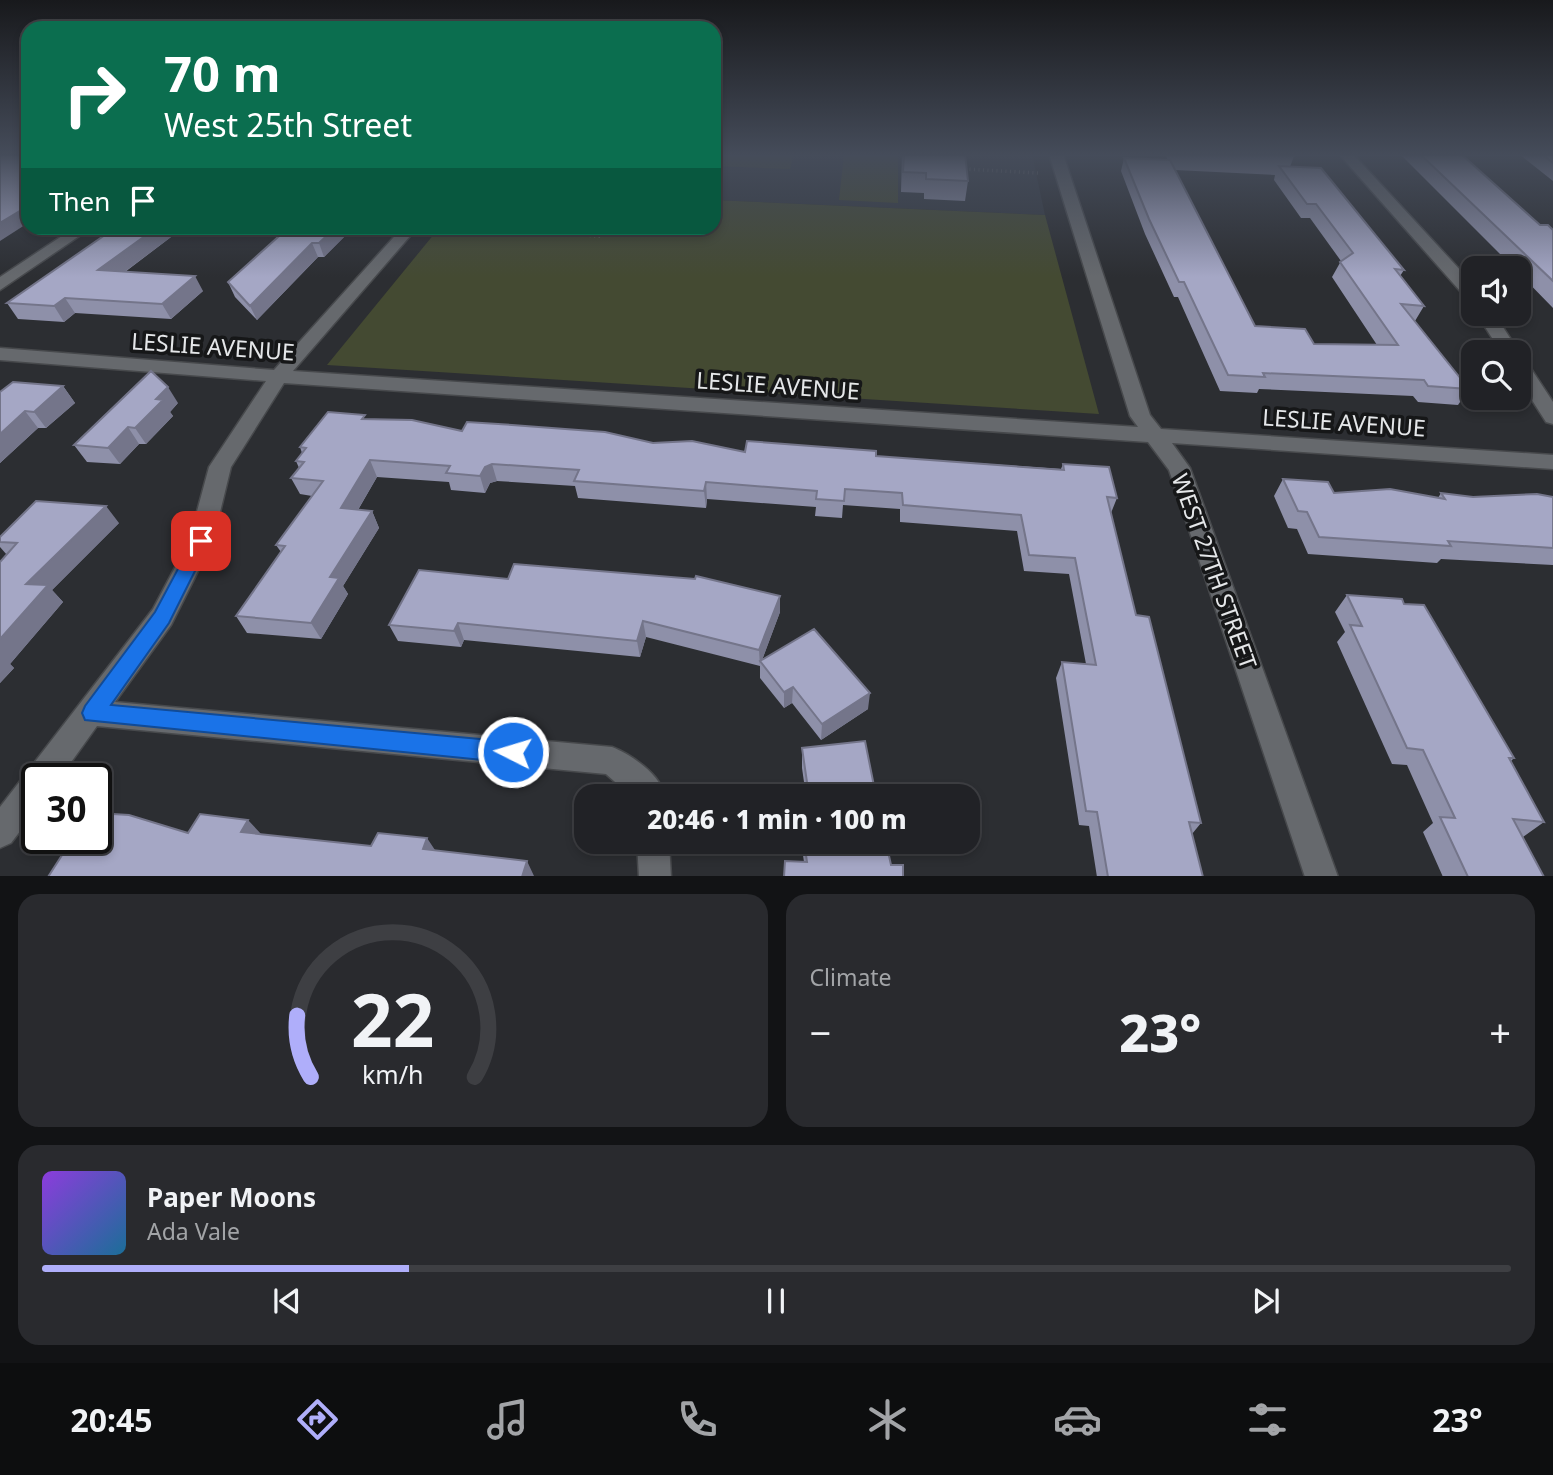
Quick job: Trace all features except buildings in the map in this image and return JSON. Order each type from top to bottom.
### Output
[{"type":"street","name":"WEST 27TH STREET","points":[[1070,195],[1140,416],[1180,468],[1322,876]]},
{"type":"street","points":[[1382,195],[1461,282]]},
{"type":"street","points":[[0,285],[73,235]]},
{"type":"street","points":[[54,763],[162,617],[201,541],[220,467],[279,376],[404,235]]},
{"type":"street","name":"LESLIE AVENUE","points":[[3,356],[1553,462]]},
{"type":"street","points":[[1531,383],[1553,417]]},
{"type":"street","points":[[93,713],[612,761],[639,784]]},
{"type":"street","points":[[0,832],[21,805]]},
{"type":"street","points":[[654,854],[655,876]]},
{"type":"path","points":[[582,235],[600,235]]},
{"type":"shaded area","points":[[721,195],[1041,195],[1045,215],[721,200]]},
{"type":"green space","points":[[840,195],[898,195],[898,203],[839,200]]},
{"type":"green space","points":[[721,200],[1045,215],[1099,414],[327,365],[433,235],[721,235]]},
{"type":"route","points":[[201,541],[162,617],[93,713],[513,752]]}]
